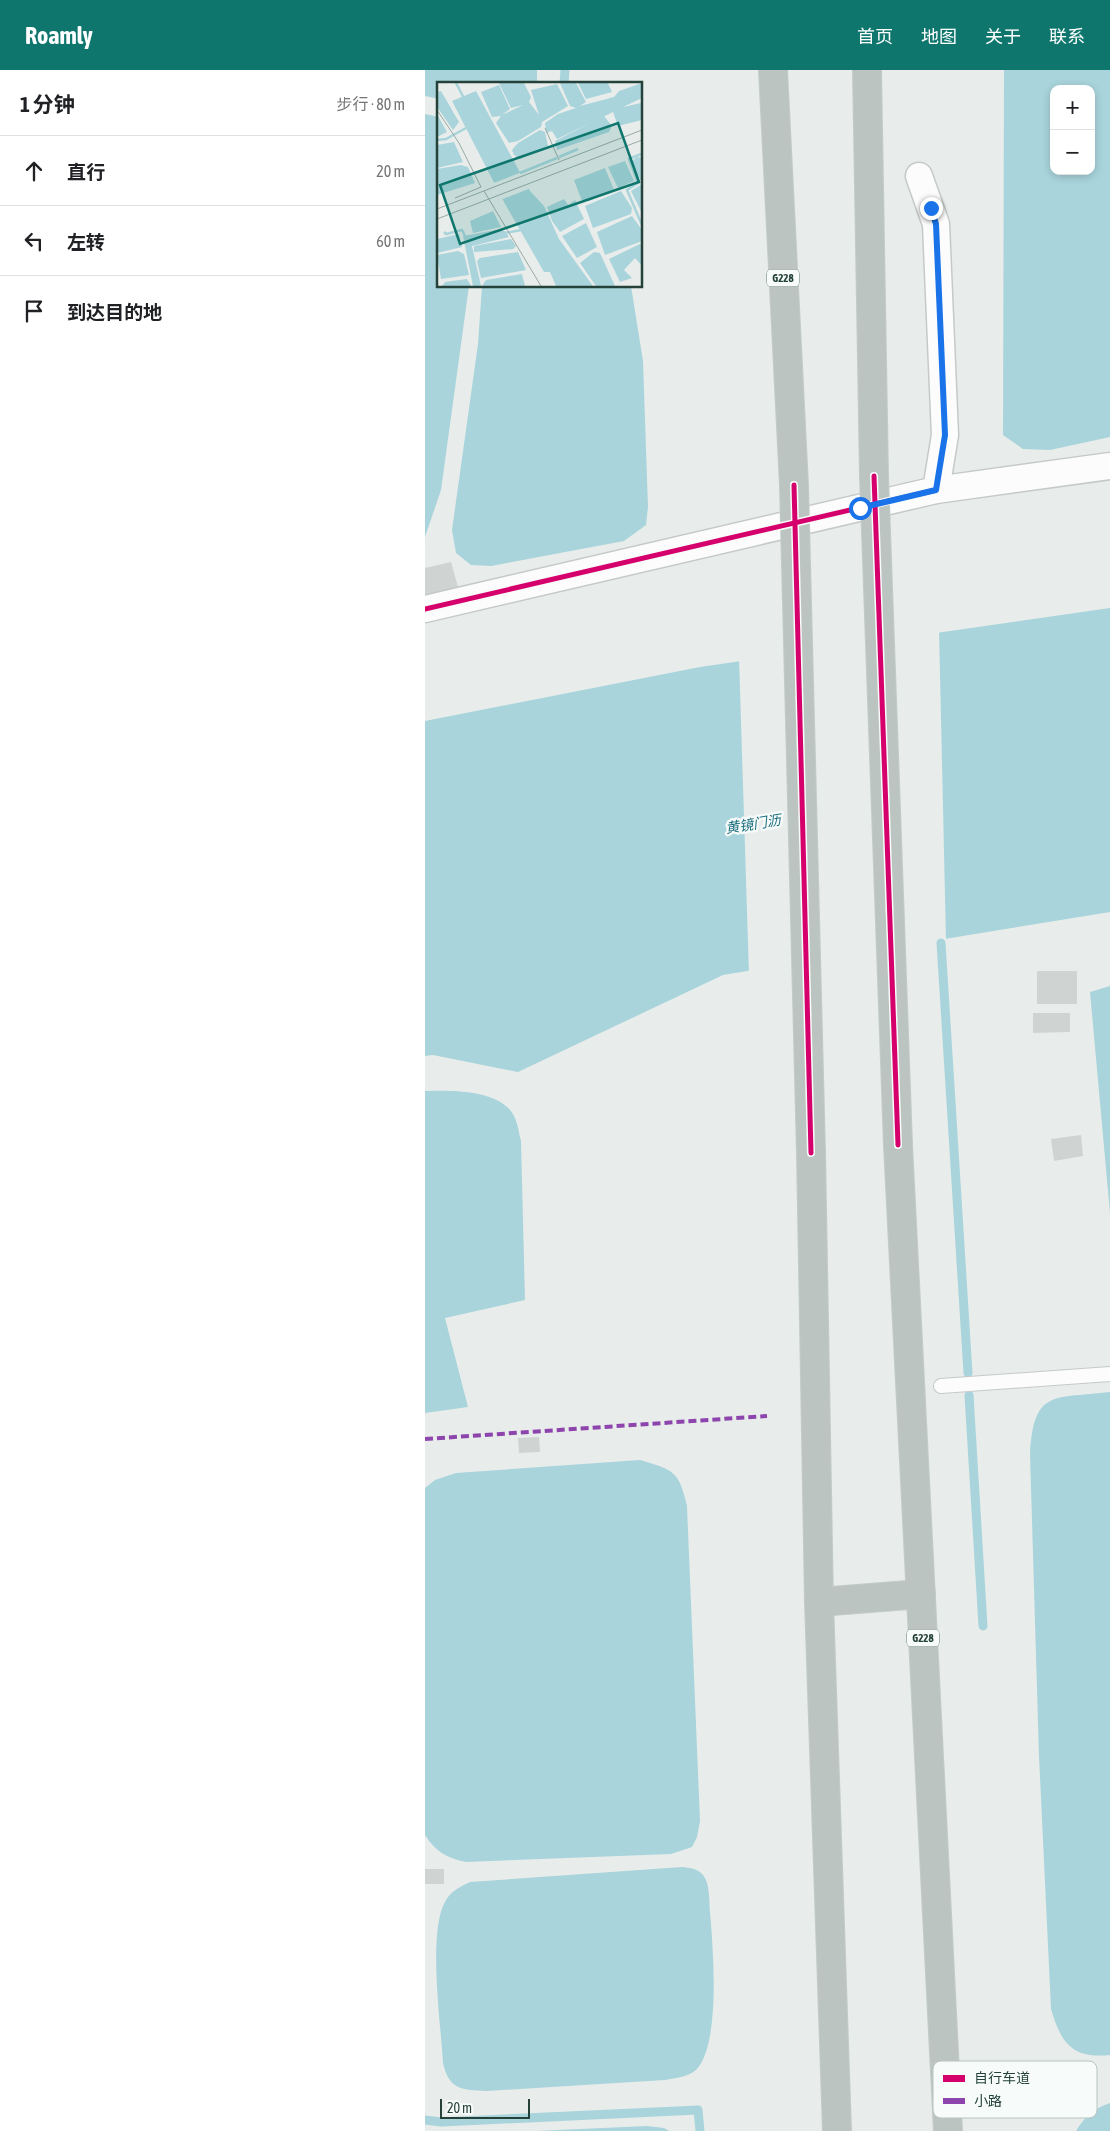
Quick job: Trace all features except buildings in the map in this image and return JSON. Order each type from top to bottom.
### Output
[{"type":"highway","name":"G228","points":[[773,70],[794,485],[811,1153],[819,1602],[837,2131]]},
{"type":"highway","name":"G228","points":[[867,70],[874,476],[898,1145],[944,2061]]},
{"type":"highway","points":[[819,1602],[921,1594]]},
{"type":"highway","name":"G228","points":[[947,2118],[948,2131]]},
{"type":"street","points":[[919,176],[936,224],[945,435],[936,490]]},
{"type":"street","points":[[425,609],[936,490],[1110,466]]},
{"type":"lane","points":[[941,1386],[1110,1374]]},
{"type":"water","points":[[425,70],[537,70],[537,82],[437,82],[437,99],[425,96]]},
{"type":"water","points":[[1004,70],[1110,70],[1110,437],[1050,450],[1023,449],[1003,435]]},
{"type":"water","points":[[425,114],[437,117],[437,288],[469,288],[441,490],[425,537]]},
{"type":"water","points":[[482,288],[631,288],[643,361],[648,507],[646,525],[624,541],[491,566],[471,565],[456,553],[452,530],[478,344]]},
{"type":"water","name":"黄镜门沥","points":[[1110,608],[1110,912],[723,975],[518,1072],[433,1055],[425,1056],[425,721],[700,667]]},
{"type":"water","points":[[1110,986],[1110,1213],[1090,992]]},
{"type":"water","points":[[425,1091],[462,1091],[488,1096],[500,1101],[509,1108],[515,1118],[521,1141],[525,1300],[445,1318],[468,1407],[425,1413]]},
{"type":"water","points":[[1110,1392],[1110,2055],[1097,2056],[1077,2051],[1064,2040],[1051,2009],[1039,1756],[1030,1454],[1036,1417],[1042,1407],[1061,1397]]},
{"type":"water","points":[[640,1460],[661,1466],[673,1474],[681,1485],[687,1506],[700,1821],[697,1837],[692,1847],[671,1854],[466,1862],[448,1856],[433,1846],[425,1835],[425,1488],[435,1480],[456,1473]]},
{"type":"water","points":[[682,1867],[691,1868],[701,1873],[707,1883],[713,1947],[714,1993],[710,2038],[705,2056],[694,2072],[678,2078],[665,2080],[487,2091],[464,2089],[458,2087],[449,2079],[443,2063],[436,1955],[440,1914],[451,1894],[470,1882]]},
{"type":"water","points":[[1110,2103],[1110,2131],[1076,2131],[1086,2118],[1097,2118],[1097,2109]]},
{"type":"water","points":[[647,2126],[664,2128],[669,2131],[536,2131]]},
{"type":"pier","points":[[939,630],[946,941],[749,974],[739,658]]},
{"type":"waterway","points":[[564,82],[565,70]]},
{"type":"waterway","points":[[941,943],[968,1373]]},
{"type":"waterway","points":[[969,1395],[983,1626]]},
{"type":"waterway","points":[[425,2120],[441,2122],[698,2110],[700,2131]]},
{"type":"marked path","points":[[425,1439],[767,1416]]},
{"type":"cycle path","points":[[874,476],[898,1145]]},
{"type":"cycle path","points":[[794,485],[811,1153]]},
{"type":"cycle path","points":[[425,609],[936,490]]},
{"type":"route","points":[[860,508],[936,490],[945,435],[936,224],[931,208]]}]
